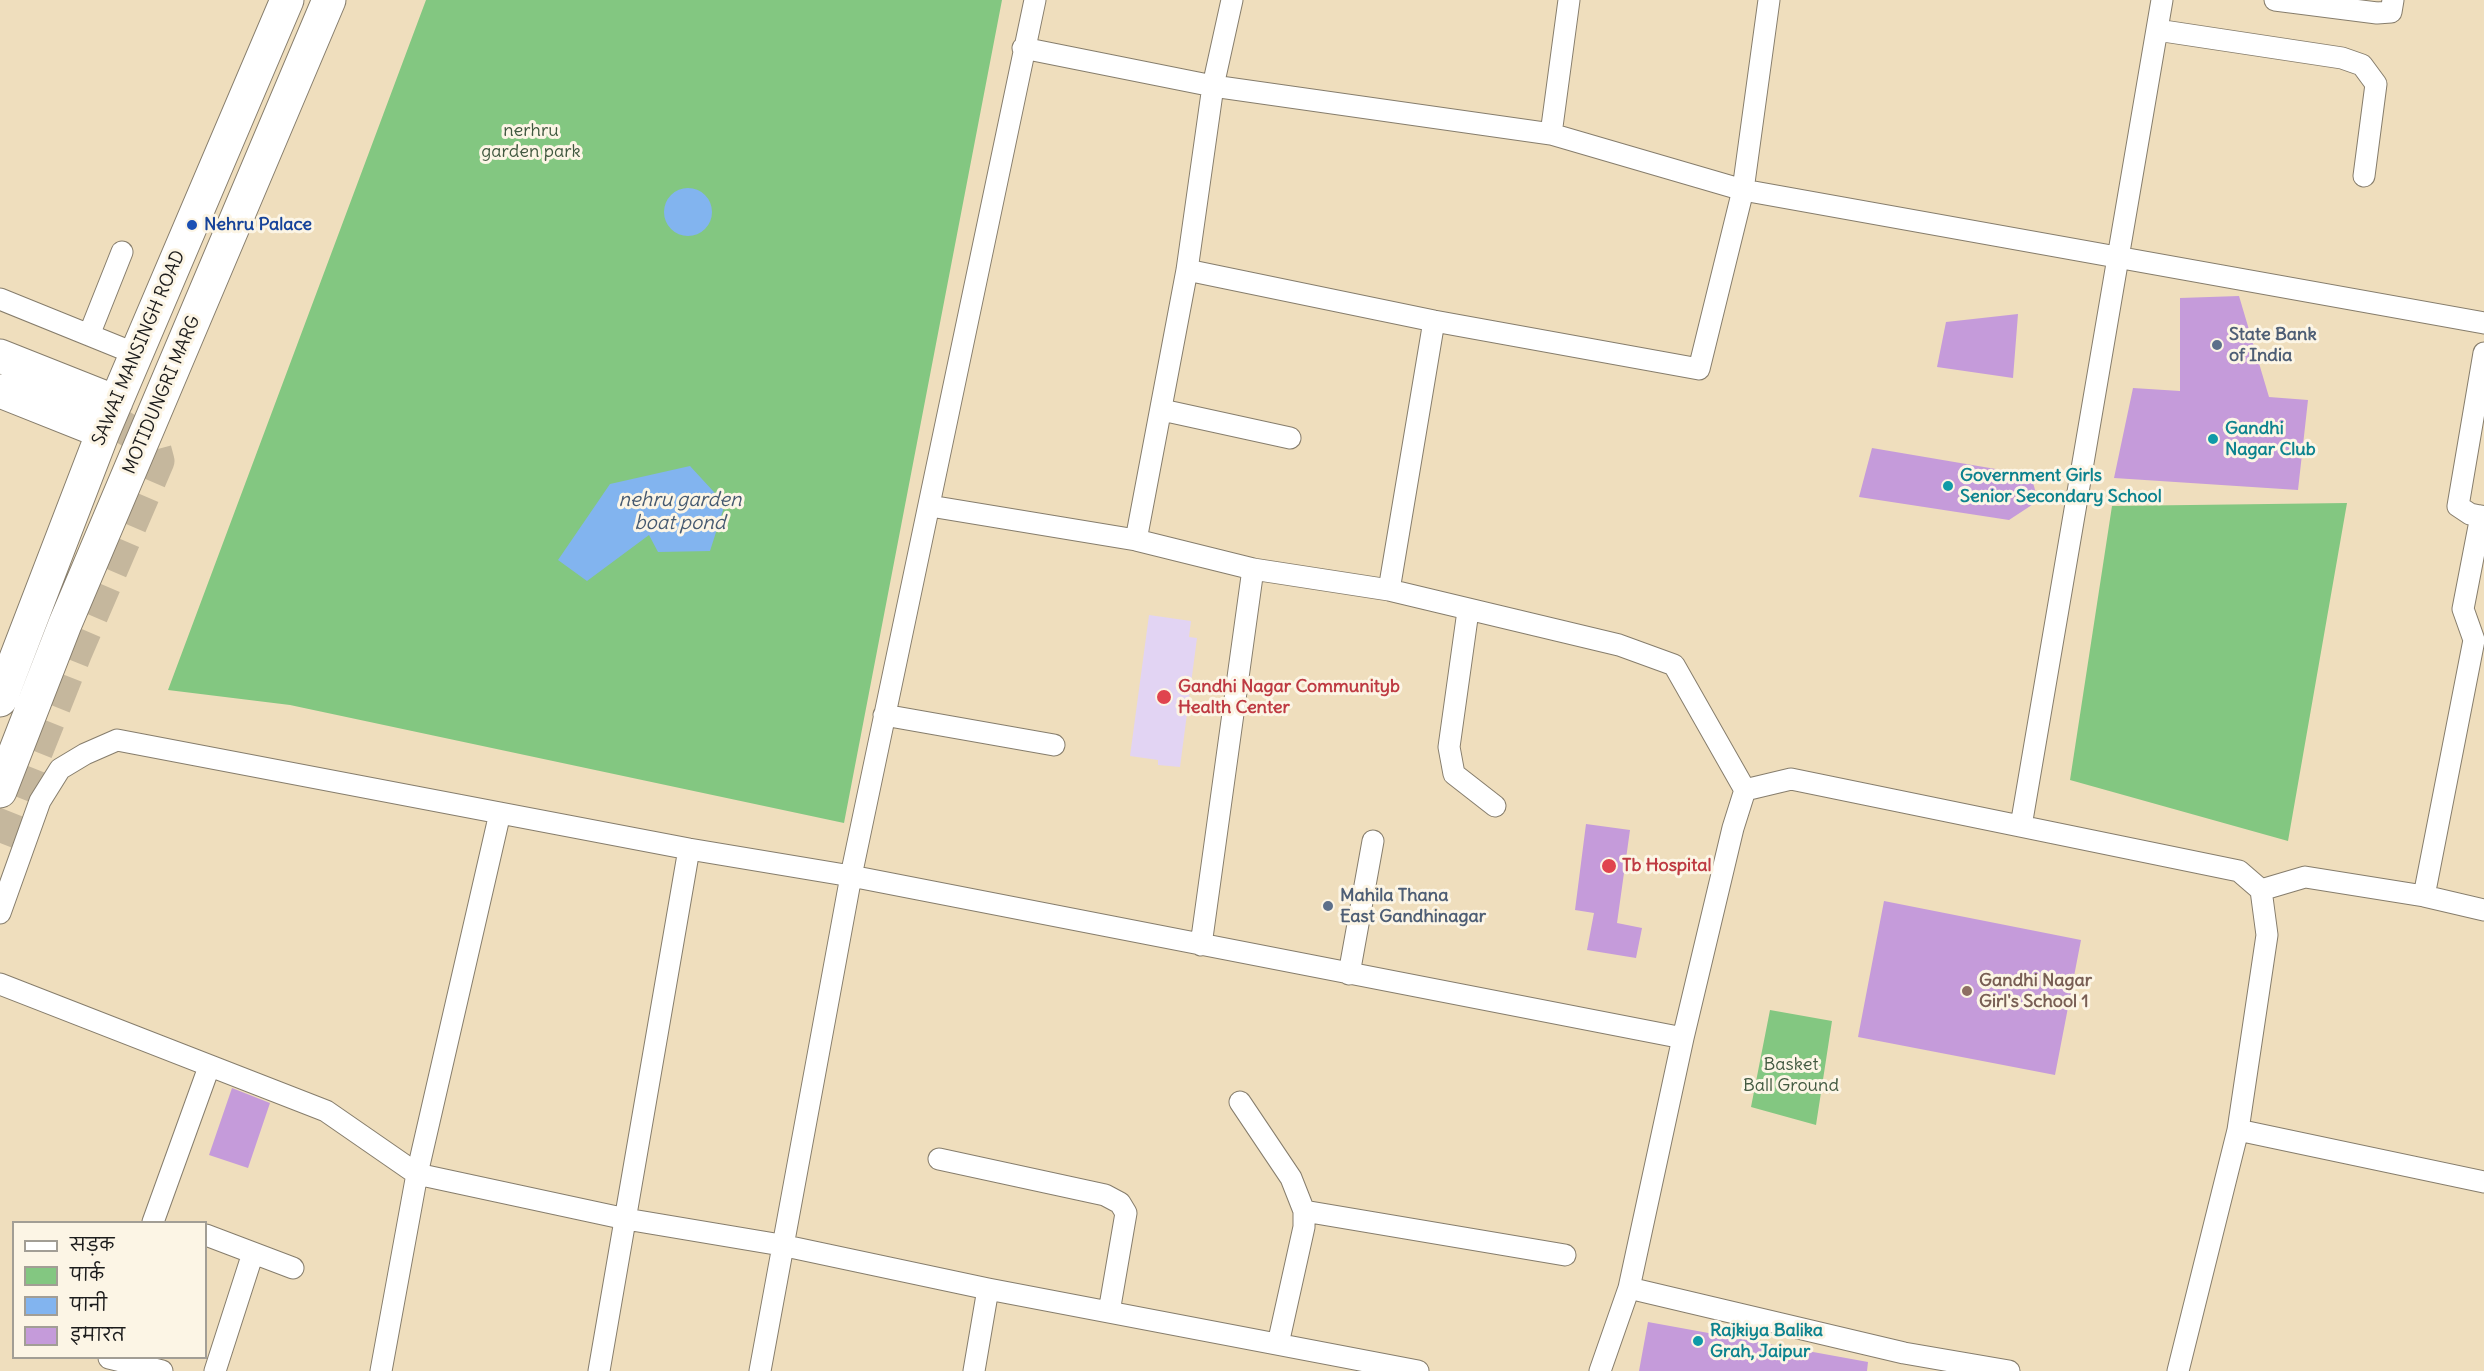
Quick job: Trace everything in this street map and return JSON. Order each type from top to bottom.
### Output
[{"type":"main road","name":"SAWAI MANSINGH ROAD","points":[[0,700],[103,432],[287,0]]},
{"type":"main road","name":"MOTIDUNGRI MARG","points":[[0,791],[65,624],[329,0]]},
{"type":"main road","points":[[0,356],[116,402]]},
{"type":"main road","points":[[0,392],[103,432]]},
{"type":"street","points":[[760,1371],[781,1245],[851,876],[930,507],[1023,48],[1035,0]]},
{"type":"street","points":[[1136,540],[1187,270],[1213,86],[1232,0]]},
{"type":"street","points":[[1551,134],[1569,0]]},
{"type":"street","points":[[1187,270],[1434,321],[1699,369],[1743,190],[1769,0]]},
{"type":"street","points":[[2020,826],[2162,0]]},
{"type":"street","points":[[2275,0],[2376,13],[2391,12],[2393,0]]},
{"type":"street","points":[[2157,30],[2342,58],[2362,65],[2376,84],[2364,176]]},
{"type":"street","points":[[1023,48],[1213,86],[1551,134],[1743,190],[2117,259],[2484,323]]},
{"type":"street","points":[[89,335],[122,252]]},
{"type":"street","points":[[0,299],[136,354]]},
{"type":"street","points":[[1389,590],[1434,321]]},
{"type":"street","points":[[2424,896],[2474,640],[2463,609],[2483,517],[2470,514],[2458,506],[2484,353]]},
{"type":"street","points":[[1162,410],[1290,438]]},
{"type":"street","points":[[930,507],[1136,540],[1253,569],[1389,590],[1468,611],[1619,645],[1674,665],[1745,790],[1733,828],[1683,1038],[1629,1288],[1600,1371]]},
{"type":"street","points":[[1201,945],[1253,569]]},
{"type":"street","points":[[1468,611],[1449,747],[1454,774],[1495,806]]},
{"type":"street","points":[[884,715],[1054,745]]},
{"type":"street","points":[[0,913],[40,801],[60,769],[85,754],[117,740],[689,849],[851,876],[1683,1038]]},
{"type":"street","points":[[1745,790],[1791,779],[2240,871],[2261,890],[2267,935],[2238,1130],[2178,1371]]},
{"type":"street","points":[[381,1371],[417,1174],[500,813]]},
{"type":"street","points":[[1349,974],[1373,841]]},
{"type":"street","points":[[599,1371],[689,849]]},
{"type":"street","points":[[2261,890],[2305,877],[2424,896],[2484,910]]},
{"type":"street","points":[[0,984],[326,1111],[417,1174],[626,1219],[781,1245],[988,1289],[1418,1371]]},
{"type":"street","points":[[160,1221],[209,1067]]},
{"type":"street","points":[[1240,1102],[1291,1178],[1304,1211],[1304,1227],[1278,1344]]},
{"type":"street","points":[[2238,1130],[2484,1182]]},
{"type":"street","points":[[939,1159],[1105,1196],[1120,1203],[1126,1213],[1109,1312]]},
{"type":"street","points":[[1304,1211],[1565,1255]]},
{"type":"street","points":[[207,1235],[293,1268]]},
{"type":"street","points":[[215,1371],[253,1252]]},
{"type":"street","points":[[1629,1288],[1902,1362],[2009,1371]]},
{"type":"street","points":[[974,1371],[988,1289]]},
{"type":"street","points":[[111,1359],[162,1371]]},
{"type":"shaded area","name":"Gandhi Nagar Communityb Health Center","points":[[1149,615],[1191,621],[1189,637],[1197,638],[1180,767],[1158,765],[1158,760],[1130,756]]},
{"type":"green space","name":"nerhru garden park","points":[[426,0],[1002,0],[844,823],[290,705],[168,690]]},
{"type":"green space","points":[[2347,503],[2288,841],[2070,780],[2112,506]]},
{"type":"green space","name":"Basket Ball Ground","points":[[1770,1010],[1832,1021],[1816,1125],[1751,1107]]},
{"type":"water","points":[[683,188],[693,188],[705,195],[712,207],[712,217],[705,229],[693,236],[683,236],[668,225],[664,217],[664,207],[675,192]]},
{"type":"water","name":"nehru garden boat pond","points":[[690,466],[725,504],[710,551],[658,552],[649,535],[587,581],[558,560],[610,484]]},
{"type":"building","name":"Gandhi Nagar Club","points":[[2239,296],[2269,397],[2308,400],[2298,490],[2114,478],[2133,388],[2180,391],[2180,298]]},
{"type":"building","points":[[2018,314],[2013,378],[1937,367],[1946,322]]},
{"type":"building","name":"Government Girls Senior Secondary School","points":[[1872,448],[2031,475],[2038,501],[2009,520],[1859,497]]},
{"type":"building","points":[[1586,824],[1630,830],[1617,923],[1642,928],[1636,958],[1587,950],[1594,913],[1575,910]]},
{"type":"building","points":[[1884,901],[2081,940],[2055,1075],[1858,1037]]},
{"type":"building","points":[[232,1088],[270,1103],[248,1168],[209,1155]]},
{"type":"building","name":"Rajkiya Balika Grah, Jaipur","points":[[1648,1322],[1868,1362],[1867,1371],[1639,1371]]},
{"type":"tunnel","points":[[0,843],[76,652],[158,461],[154,446],[123,427],[82,408]]},
{"type":"place","name":"Nehru Palace","points":[[192,225]]},
{"type":"place","name":"State Bank of India","points":[[2217,345]]},
{"type":"place","name":"Gandhi Nagar Club","points":[[2213,439]]},
{"type":"place","name":"Government Girls Senior Secondary School","points":[[1948,486]]},
{"type":"place","name":"Gandhi Nagar Communityb Health Center","points":[[1164,697]]},
{"type":"place","name":"Tb Hospital","points":[[1609,866]]},
{"type":"place","name":"Mahila Thana East Gandhinagar","points":[[1328,906]]},
{"type":"place","name":"Gandhi Nagar Girl's School 1","points":[[1967,991]]},
{"type":"place","name":"Rajkiya Balika Grah, Jaipur","points":[[1698,1341]]}]
